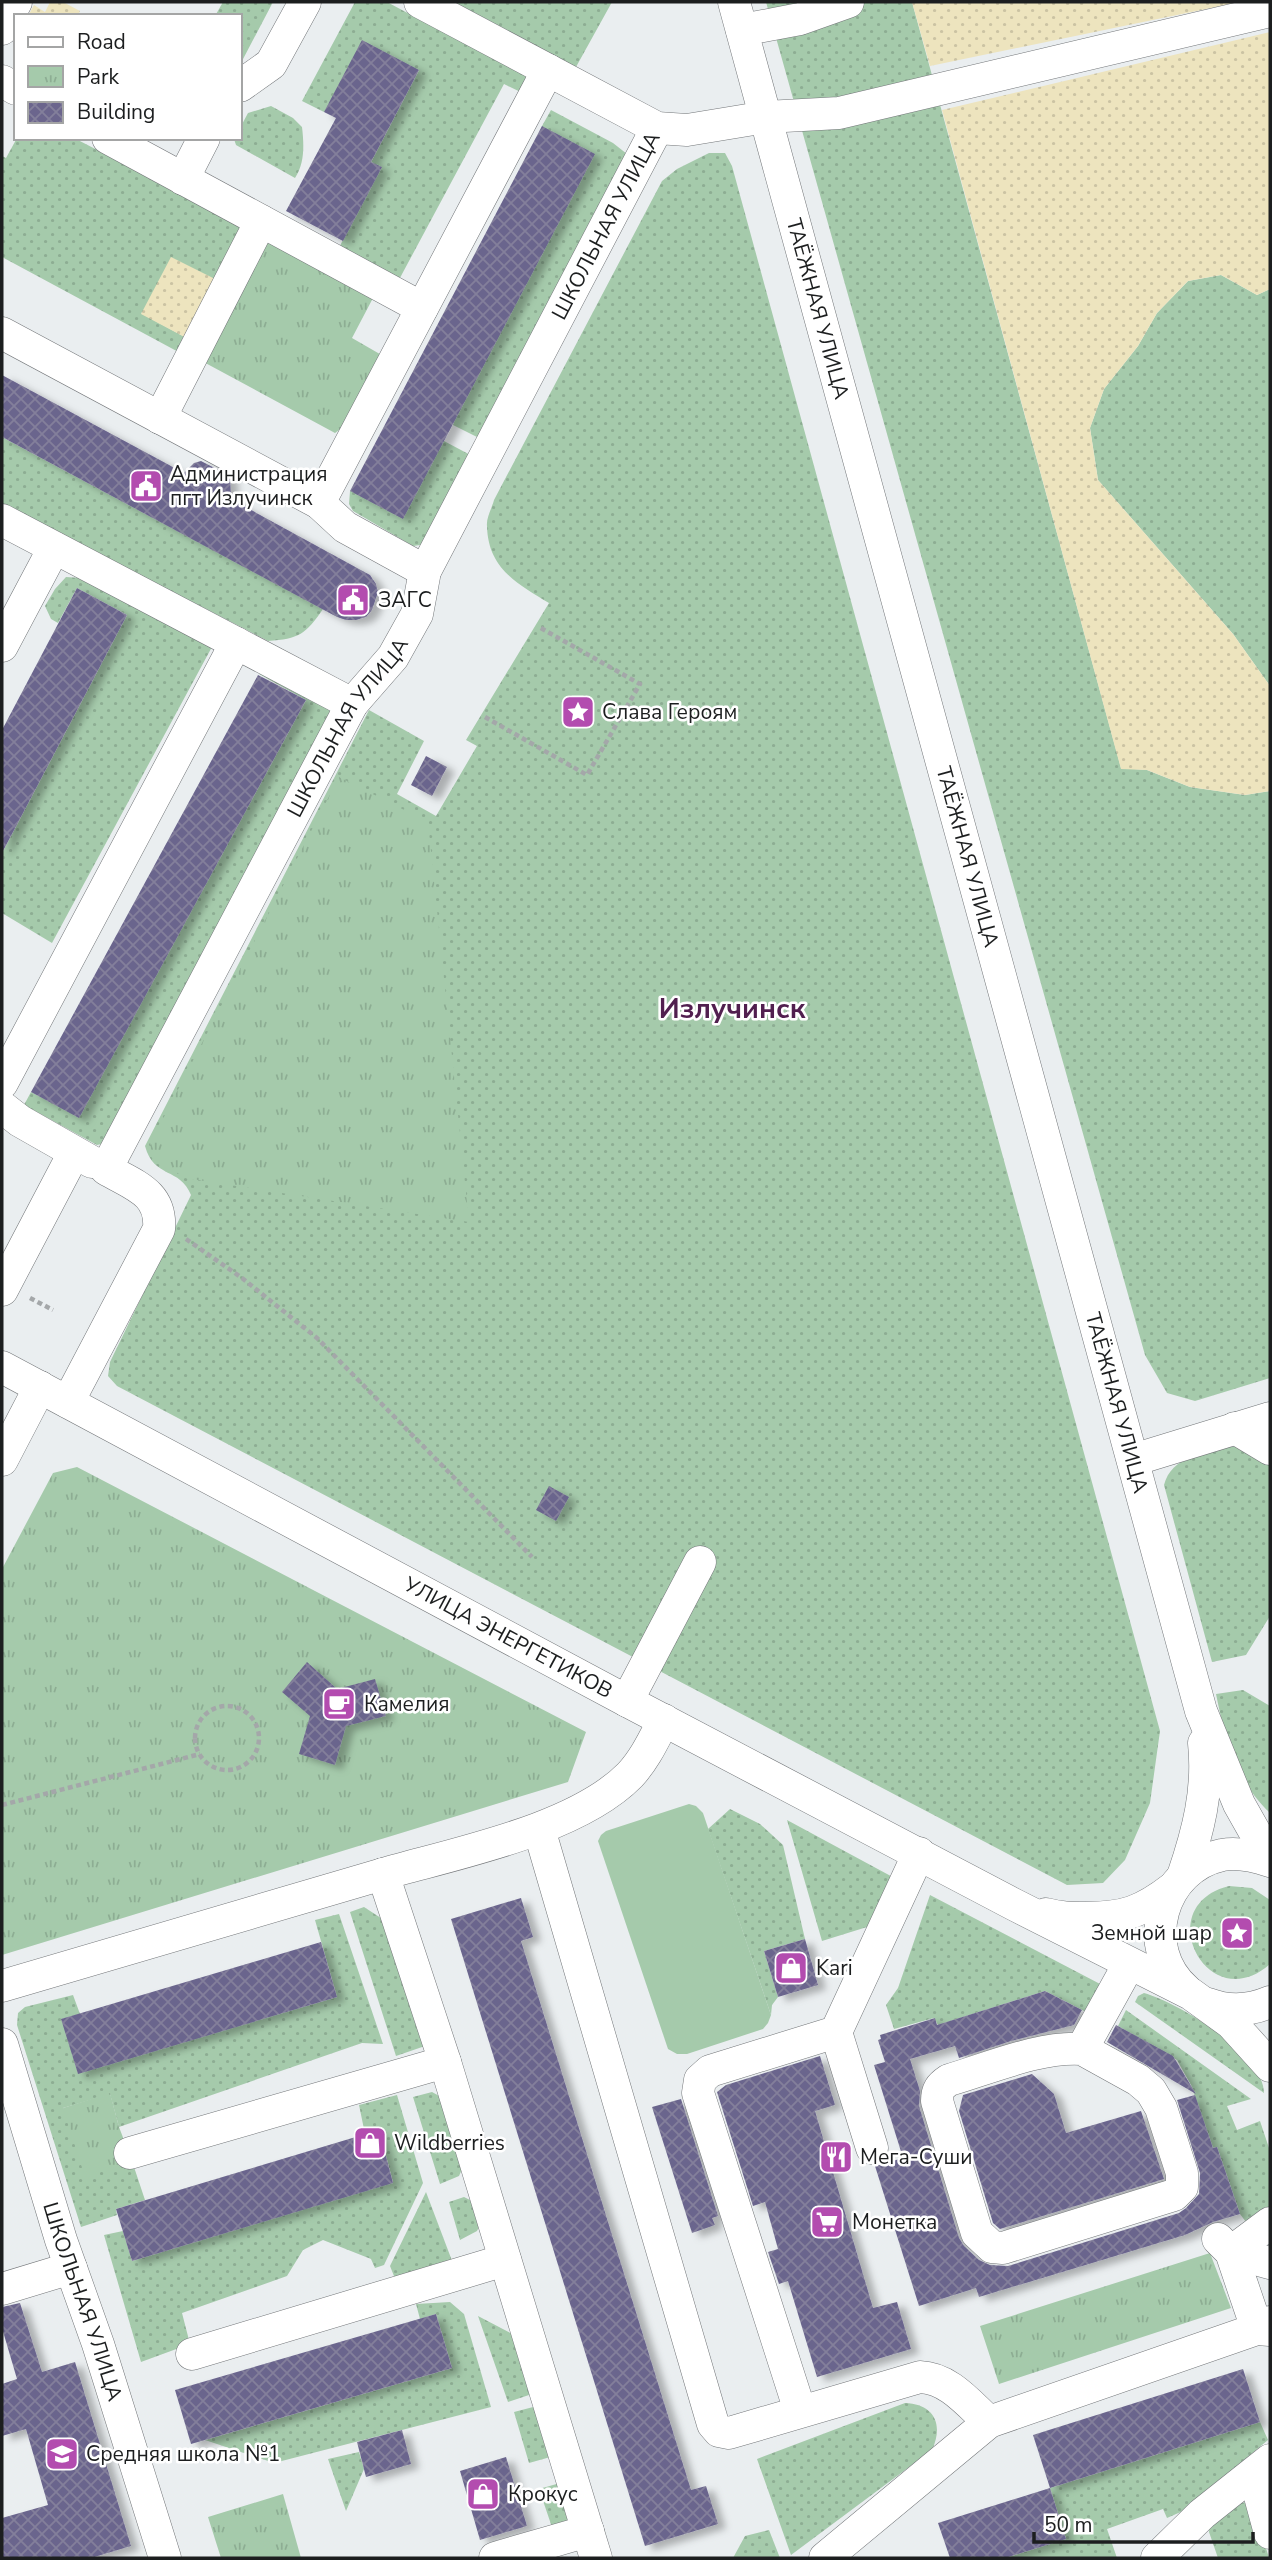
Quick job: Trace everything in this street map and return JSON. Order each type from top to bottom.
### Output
[{"type":"street","points":[[2,29],[16,2]]},
{"type":"street","points":[[242,85],[271,64],[304,2]]},
{"type":"street","points":[[420,2],[657,128]]},
{"type":"street","points":[[738,16],[800,19],[848,2]]},
{"type":"street","name":"ШКОЛЬНАЯ УЛИЦА","points":[[106,1169],[352,704],[393,657],[417,614],[425,571],[657,128],[688,130],[766,117],[839,113],[1270,11]]},
{"type":"street","name":"ТАЁЖНАЯ УЛИЦА","points":[[738,16],[1201,1710]]},
{"type":"street","points":[[319,503],[548,71]]},
{"type":"street","points":[[112,140],[422,308]]},
{"type":"street","points":[[183,179],[203,140]]},
{"type":"street","points":[[160,418],[261,220]]},
{"type":"street","points":[[2,333],[319,503],[345,527],[425,571]]},
{"type":"street","points":[[2,520],[352,704]]},
{"type":"street","points":[[2,646],[54,548]]},
{"type":"street","points":[[2,1083],[236,643]]},
{"type":"street","points":[[2,1107],[20,1121],[106,1169],[151,1198],[157,1205],[159,1222],[155,1239],[68,1402]]},
{"type":"street","points":[[2,1290],[74,1153]]},
{"type":"street","name":"УЛИЦА ЭНЕРГЕТИКОВ","points":[[2,1367],[1015,1905]]},
{"type":"street","points":[[2,1460],[40,1387]]},
{"type":"street","points":[[1133,1460],[1270,1418]]},
{"type":"street","points":[[1235,1429],[1270,1432]]},
{"type":"street","points":[[1235,1429],[1270,1439]]},
{"type":"street","points":[[1235,1429],[1270,1449]]},
{"type":"street","points":[[627,1701],[700,1562]]},
{"type":"street","points":[[1201,1710],[1239,1804],[1270,1860]]},
{"type":"street","points":[[1201,1710],[1206,1760],[1204,1803],[1178,1882],[1160,1917],[1161,1948],[1171,1974],[1246,2037],[1270,2066]]},
{"type":"street","points":[[2,1986],[539,1829],[588,1804],[630,1775],[664,1720]]},
{"type":"street","points":[[539,1829],[713,2424],[719,2431],[729,2433],[920,2377],[935,2378],[948,2386],[989,2422]]},
{"type":"street","points":[[872,2148],[836,2032],[919,1853]]},
{"type":"street","points":[[1015,1905],[1060,1918],[1124,1916],[1141,1910],[1209,1859],[1240,1854],[1270,1860]]},
{"type":"street","points":[[383,1874],[445,2062],[592,2545],[495,2558]]},
{"type":"street","points":[[1015,1905],[1197,1998],[1230,2010],[1245,2010],[1270,2003]]},
{"type":"street","points":[[1082,2049],[1129,1964]]},
{"type":"street","points":[[800,2412],[698,2093],[700,2080],[710,2071],[836,2032]]},
{"type":"street","name":"ШКОЛЬНАЯ УЛИЦА","points":[[2,2045],[165,2558]]},
{"type":"street","points":[[1064,2048],[1082,2049],[1139,2080],[1151,2091],[1161,2108],[1182,2173],[1182,2187],[1174,2195],[1003,2248],[992,2247],[977,2233],[937,2101],[937,2092],[949,2080],[962,2076],[1064,2048]]},
{"type":"street","points":[[130,2153],[445,2062]]},
{"type":"street","points":[[1225,2246],[1270,2223]]},
{"type":"street","points":[[1225,2246],[1270,2263]]},
{"type":"street","points":[[825,2558],[989,2422],[1266,2327],[1225,2246]]},
{"type":"street","points":[[192,2354],[505,2260]]},
{"type":"street","points":[[2,2290],[72,2268]]},
{"type":"street","points":[[1262,2467],[1270,2533]]},
{"type":"street","points":[[1172,2551],[1202,2514],[1262,2467]]},
{"type":"path","points":[[485,717],[587,775],[640,684],[539,627]]},
{"type":"path","points":[[159,1222],[242,1278],[317,1338],[532,1557]]},
{"type":"path","points":[[232,1706],[242,1709],[256,1723],[260,1733],[259,1744],[255,1754],[239,1768],[217,1768],[207,1763],[200,1754],[195,1734],[198,1724],[212,1709],[232,1706]]},
{"type":"path","points":[[2,1805],[200,1754]]},
{"type":"green space","points":[[223,2],[273,2],[242,61],[242,14],[216,14]]},
{"type":"green space","points":[[355,2],[387,2],[535,81],[529,96],[504,84],[394,289],[334,257],[381,168],[371,162],[419,70],[324,112],[302,101]]},
{"type":"green space","points":[[454,2],[612,2],[576,67]]},
{"type":"green space","points":[[766,2],[912,2],[1121,768],[1147,770],[1190,787],[1245,795],[1270,791],[1270,1378],[1195,1401],[1167,1393],[1145,1355]]},
{"type":"green space","points":[[271,106],[293,118],[302,127],[302,160],[295,178],[236,145],[234,140],[242,140],[242,124],[248,113]]},
{"type":"green space","points":[[551,110],[613,143],[627,154],[485,441],[453,425],[542,126]]},
{"type":"green space","points":[[16,140],[78,140],[247,227],[219,281],[141,313],[192,341],[184,355],[2,257],[2,156],[6,158]]},
{"type":"green space","points":[[709,153],[725,153],[732,166],[1160,1731],[1150,1803],[1125,1860],[1103,1883],[1067,1885],[117,1386],[108,1376],[110,1362],[191,1195],[180,1180],[154,1164],[145,1146],[369,710],[424,741],[397,794],[436,816],[477,746],[466,740],[549,603],[516,582],[493,554],[487,523],[494,500],[662,181],[677,169]]},
{"type":"green space","points":[[263,239],[373,298],[352,338],[385,357],[350,422],[335,433],[198,359]]},
{"type":"green space","points":[[1221,275],[1257,295],[1270,289],[1270,686],[1233,634],[1098,480],[1090,428],[1104,389],[1138,346],[1157,313],[1188,281]]},
{"type":"green space","points":[[2,437],[323,609],[301,634],[268,641],[2,504]]},
{"type":"green space","points":[[444,441],[476,458],[427,544],[413,546],[353,511],[349,504],[350,491]]},
{"type":"green space","points":[[66,577],[81,578],[213,645],[52,943],[2,913],[2,853],[127,615],[77,588],[58,623],[51,619],[45,606]]},
{"type":"green space","points":[[262,672],[324,703],[332,712],[110,1142],[97,1145],[24,1105],[31,1092],[79,1117],[306,700],[259,674]]},
{"type":"green space","points":[[339,777],[428,822],[469,1222],[185,1178],[153,1157],[150,1144]]},
{"type":"green space","points":[[1226,1447],[1246,1447],[1270,1458],[1270,1616],[1246,1655],[1212,1662],[1164,1485],[1168,1475],[1181,1462]]},
{"type":"green space","points":[[77,1467],[586,1732],[568,1782],[2,1955],[2,1569],[53,1473]]},
{"type":"green space","points":[[1243,1690],[1270,1706],[1270,1813],[1258,1801],[1240,1773],[1228,1743],[1216,1694]]},
{"type":"green space","points":[[689,1804],[696,1806],[703,1813],[771,2015],[763,2029],[687,2054],[677,2054],[668,2049],[598,1841],[606,1831]]},
{"type":"green space","points":[[730,1809],[760,1824],[783,1845],[805,1939],[764,1951],[778,1997],[772,2005],[771,2015],[708,1829]]},
{"type":"green space","points":[[787,1820],[900,1881],[867,1927],[822,1941]]},
{"type":"green space","points":[[1229,1886],[1252,1888],[1270,1900],[1270,1964],[1247,1977],[1226,1978],[1209,1969],[1196,1953],[1190,1934],[1193,1914],[1205,1897]]},
{"type":"green space","points":[[930,1895],[1102,1985],[1088,2013],[1045,1991],[938,2025],[934,2018],[894,2029],[886,2005],[898,1988]]},
{"type":"green space","points":[[364,1907],[387,1922],[425,2046],[396,2056],[350,1912]]},
{"type":"green space","points":[[339,1914],[383,2044],[362,2043],[119,2127],[110,2094],[63,2108],[132,2161],[145,2200],[116,2209],[117,2215],[81,2227],[17,2025],[18,2013],[25,2007],[73,1995],[80,2014],[62,2019],[78,2073],[337,1997],[315,1920]]},
{"type":"green space","points":[[1144,1993],[1178,2007],[1235,2047],[1250,2062],[1260,2078],[1264,2093],[1135,2002],[1138,1996]]},
{"type":"green space","points":[[1126,2010],[1251,2099],[1227,2106],[1237,2130],[1260,2121],[1270,2151],[1270,2208],[1249,2226],[1240,2214],[1217,2147],[1213,2148],[1191,2085],[1177,2060],[1118,2026]]},
{"type":"green space","points":[[432,2092],[441,2097],[463,2167],[459,2176],[440,2184],[413,2097]]},
{"type":"green space","points":[[110,2093],[132,2161],[85,2177],[63,2108]]},
{"type":"green space","points":[[397,2095],[423,2183],[384,2265],[375,2268],[371,2259],[323,2240],[303,2250],[287,2276],[182,2313],[190,2344],[141,2362],[104,2235],[123,2231],[132,2261],[393,2182],[379,2130],[365,2134],[359,2105]]},
{"type":"green space","points":[[426,2192],[454,2266],[396,2281],[390,2266]]},
{"type":"green space","points":[[464,2197],[474,2202],[481,2223],[477,2231],[460,2240],[449,2202]]},
{"type":"green space","points":[[1210,2253],[1231,2308],[999,2384],[980,2326]]},
{"type":"green space","points":[[450,2302],[464,2314],[491,2407],[274,2463],[205,2440],[452,2368],[436,2314],[420,2319],[416,2304]]},
{"type":"green space","points":[[478,2316],[516,2336],[531,2387],[529,2395],[508,2402]]},
{"type":"green space","points":[[905,2403],[923,2407],[934,2417],[937,2432],[932,2450],[791,2555],[757,2459]]},
{"type":"green space","points":[[537,2406],[554,2456],[529,2463],[514,2412]]},
{"type":"green space","points":[[1260,2422],[1268,2440],[1183,2511],[1167,2518],[1163,2509],[1107,2529],[1117,2558],[1005,2558],[1066,2539],[1050,2488]]},
{"type":"green space","points":[[359,2452],[364,2469],[346,2511],[328,2459]]},
{"type":"green space","points":[[560,2483],[574,2523],[555,2536],[539,2489]]},
{"type":"green space","points":[[283,2494],[301,2558],[221,2558],[208,2517]]},
{"type":"green space","points":[[1252,2501],[1269,2558],[1218,2558],[1209,2532],[1210,2521],[1236,2504]]},
{"type":"green space","points":[[769,2530],[780,2558],[733,2558],[745,2536]]},
{"type":"sand","points":[[50,2],[63,2],[80,11],[79,14],[29,14],[34,5],[45,12]]},
{"type":"sand","points":[[912,2],[1240,2],[930,66]]},
{"type":"sand","points":[[1270,32],[1270,289],[1257,295],[1221,275],[1188,281],[1157,313],[1138,346],[1104,389],[1090,428],[1098,480],[1233,634],[1270,686],[1270,791],[1245,795],[1190,787],[1147,770],[1121,769],[942,110]]},
{"type":"sand","points":[[171,257],[219,281],[192,341],[141,314]]},
{"type":"building","points":[[362,40],[419,70],[371,162],[382,167],[343,241],[286,211],[336,118],[324,112]]},
{"type":"building","points":[[542,126],[595,154],[403,519],[350,491]]},
{"type":"building","points":[[2,375],[184,473],[194,463],[201,461],[230,476],[231,499],[370,575],[378,592],[372,610],[366,617],[356,620],[337,617],[2,437]]},
{"type":"building","points":[[77,588],[127,615],[2,853],[2,730]]},
{"type":"building","points":[[258,675],[306,700],[79,1118],[31,1092]]},
{"type":"building","points":[[426,756],[447,767],[432,796],[411,785]]},
{"type":"building","points":[[549,1486],[569,1497],[556,1521],[536,1510]]},
{"type":"building","name":"Камелия","points":[[307,1662],[337,1689],[375,1679],[386,1716],[346,1726],[335,1765],[299,1754],[310,1716],[282,1692]]},
{"type":"building","points":[[521,1898],[533,1937],[521,1941],[691,2490],[706,2486],[718,2524],[645,2546],[451,1919]]},
{"type":"building","name":"Kari","points":[[805,1939],[818,1985],[778,1997],[764,1951]]},
{"type":"building","points":[[321,1942],[337,1997],[78,2074],[61,2019]]},
{"type":"building","points":[[1045,1991],[1082,2010],[1074,2025],[959,2058],[955,2046],[910,2059],[920,2091],[919,2106],[959,2238],[964,2246],[979,2260],[990,2265],[1008,2266],[1179,2213],[1199,2194],[1200,2173],[1177,2100],[1195,2095],[1213,2148],[1217,2147],[1240,2214],[1213,2222],[1185,2235],[979,2297],[976,2288],[919,2306],[875,2166],[903,2158],[874,2065],[885,2062],[878,2040],[881,2039],[880,2035],[935,2018],[937,2025]]},
{"type":"building","points":[[1116,2025],[1173,2056],[1196,2094],[1107,2042]]},
{"type":"building","points":[[820,2056],[835,2105],[815,2111],[873,2308],[897,2302],[911,2349],[817,2377],[788,2281],[779,2284],[768,2252],[778,2249],[765,2202],[753,2206],[717,2092],[726,2085]]},
{"type":"building","points":[[1032,2074],[1054,2094],[1066,2133],[1141,2111],[1164,2179],[1000,2229],[993,2223],[959,2111],[963,2095]]},
{"type":"building","points":[[681,2099],[718,2216],[712,2218],[715,2225],[692,2233],[652,2107]]},
{"type":"building","points":[[379,2130],[393,2183],[132,2261],[116,2209]]},
{"type":"building","name":"Средняя школа №1","points":[[20,2303],[42,2372],[75,2362],[131,2546],[91,2558],[2,2558],[2,2518],[48,2505],[26,2429],[2,2436],[2,2384],[17,2379],[2,2328],[2,2307]]},
{"type":"building","points":[[436,2314],[452,2368],[191,2444],[175,2390]]},
{"type":"building","points":[[1243,2369],[1260,2422],[1050,2488],[1033,2435]]},
{"type":"building","points":[[402,2430],[411,2464],[366,2477],[357,2442]]},
{"type":"building","points":[[506,2457],[527,2526],[480,2540],[460,2471]]},
{"type":"building","points":[[1050,2488],[1066,2539],[1005,2558],[950,2558],[938,2523]]},
{"type":"place","name":"Администрация пгт Излучинск","points":[[146,486]]},
{"type":"place","name":"ЗАГС","points":[[353,600]]},
{"type":"place","name":"Слава Героям","points":[[578,712]]},
{"type":"place","name":"Камелия","points":[[339,1704]]},
{"type":"place","name":"Земной шар","points":[[1237,1933]]},
{"type":"place","name":"Kari","points":[[791,1968]]},
{"type":"place","name":"Wildberries","points":[[370,2143]]},
{"type":"place","name":"Мега-Суши","points":[[836,2157]]},
{"type":"place","name":"Монетка","points":[[827,2222]]},
{"type":"place","name":"Средняя школа №1","points":[[62,2454]]},
{"type":"place","name":"Крокус","points":[[483,2494]]},
{"type":"district","name":"Излучинск","points":[[732,1008]]}]
